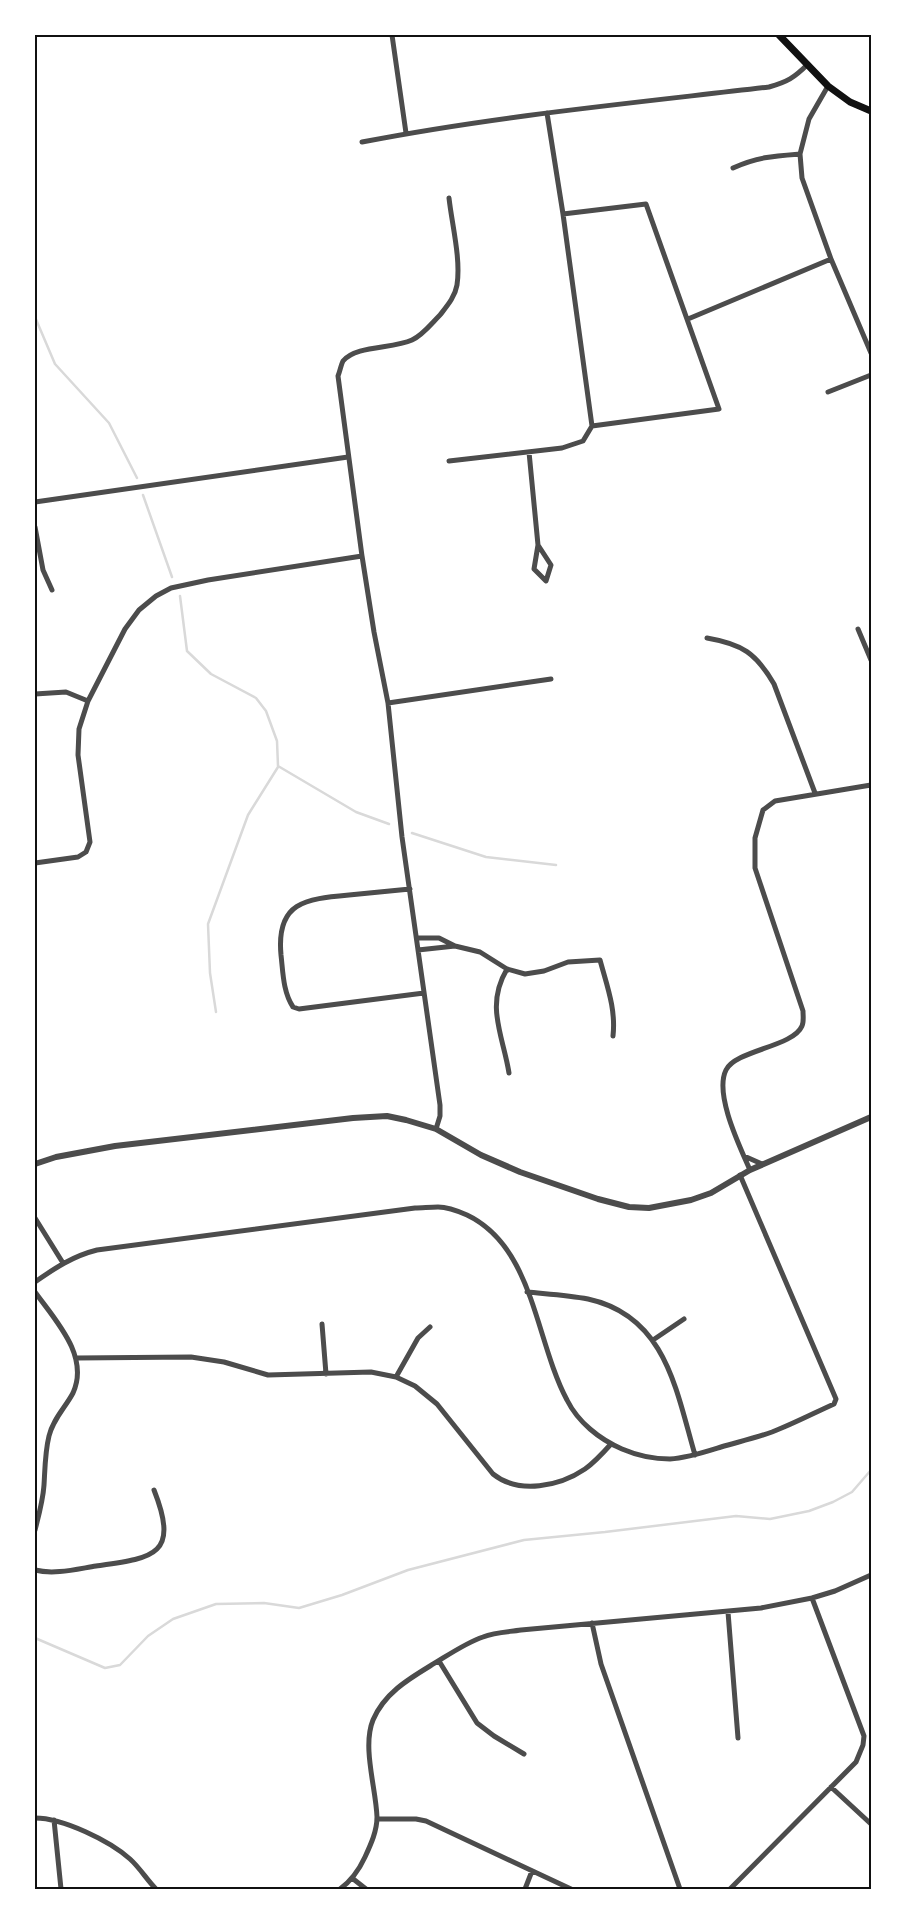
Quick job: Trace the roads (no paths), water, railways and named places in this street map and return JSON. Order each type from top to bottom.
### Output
[{"type":"main road","points":[[780,35],[828,86],[850,102],[871,111]]},
{"type":"street","points":[[392,35],[406,133]]},
{"type":"street","points":[[362,142],[406,133],[547,113],[769,87],[796,76],[808,64]]},
{"type":"street","points":[[828,86],[809,119],[800,154],[802,178],[831,259],[871,353]]},
{"type":"street","points":[[449,461],[562,448],[583,442],[592,426],[564,214],[547,113]]},
{"type":"street","points":[[733,168],[764,156],[800,154]]},
{"type":"street","points":[[436,1129],[440,1116],[440,1105],[402,837],[388,703],[362,556],[338,376],[343,362],[352,354],[398,346],[413,340],[426,331],[450,303],[456,288],[458,272],[448,198]]},
{"type":"street","points":[[564,214],[646,204],[719,409],[592,426]]},
{"type":"street","points":[[688,319],[831,259]]},
{"type":"street","points":[[828,392],[871,375]]},
{"type":"street","points":[[529,452],[538,546],[534,569],[546,580],[551,566],[538,546]]},
{"type":"street","points":[[35,502],[348,457]]},
{"type":"street","points":[[35,528],[42,570],[52,590]]},
{"type":"street","points":[[35,863],[78,857],[86,852],[90,842],[78,755],[79,729],[88,701],[125,628],[139,610],[171,588],[208,580],[362,556]]},
{"type":"street","points":[[858,629],[871,660]]},
{"type":"street","points":[[707,638],[727,641],[741,647],[754,656],[765,669],[774,684],[815,793]]},
{"type":"street","points":[[388,703],[551,679]]},
{"type":"street","points":[[35,694],[66,692],[88,701]]},
{"type":"street","points":[[750,1170],[728,1115],[724,1084],[726,1071],[736,1061],[796,1035],[803,1026],[803,1011],[755,868],[755,838],[762,810],[775,801],[871,785]]},
{"type":"street","points":[[410,889],[317,898],[297,906],[283,923],[280,936],[285,991],[293,1007],[299,1008],[424,993]]},
{"type":"street","points":[[417,938],[439,938],[455,946],[480,952],[507,969],[525,974],[568,962],[600,960],[612,1003],[613,1036]]},
{"type":"street","points":[[418,950],[455,946]]},
{"type":"street","points":[[507,969],[500,981],[496,1002],[497,1027],[509,1073]]},
{"type":"street","points":[[35,1164],[56,1157],[115,1146],[371,1116],[387,1116],[436,1129],[480,1155],[520,1172],[598,1200],[629,1207],[656,1207],[691,1200],[711,1193],[762,1164],[871,1117]]},
{"type":"street","points":[[744,1155],[762,1164]]},
{"type":"street","points":[[35,1282],[63,1263],[83,1254],[124,1246],[415,1208],[439,1207],[461,1213],[477,1220],[491,1230],[505,1246],[516,1265],[527,1292],[558,1382],[567,1401],[594,1433],[611,1444],[627,1451],[650,1457],[670,1459],[694,1455],[773,1432],[834,1404],[836,1399],[740,1176]]},
{"type":"street","points":[[35,1218],[63,1263]]},
{"type":"street","points":[[35,1292],[77,1358],[78,1373],[72,1394],[52,1425],[49,1435],[43,1498],[35,1530]]},
{"type":"street","points":[[527,1292],[589,1299],[604,1304],[624,1314],[653,1340],[664,1358],[672,1377],[694,1455]]},
{"type":"street","points":[[653,1340],[684,1319]]},
{"type":"street","points":[[322,1324],[326,1374]]},
{"type":"street","points":[[396,1377],[418,1338],[430,1327]]},
{"type":"street","points":[[77,1358],[191,1357],[224,1362],[268,1375],[372,1372],[396,1377],[415,1386],[437,1404],[493,1474],[509,1484],[524,1487],[563,1480],[587,1468],[611,1444]]},
{"type":"street","points":[[35,1570],[48,1572],[136,1560],[155,1552],[164,1535],[164,1525],[154,1490]]},
{"type":"street","points":[[340,1889],[352,1878],[370,1848],[374,1836],[377,1819],[369,1743],[370,1730],[374,1719],[388,1697],[399,1686],[439,1661],[475,1640],[492,1634],[761,1608],[812,1598],[835,1591],[871,1575]]},
{"type":"street","points":[[730,1889],[856,1762],[863,1745],[864,1736],[812,1598]]},
{"type":"street","points":[[728,1612],[738,1738]]},
{"type":"street","points":[[592,1623],[601,1664],[680,1889]]},
{"type":"street","points":[[439,1661],[477,1723],[524,1754]]},
{"type":"street","points":[[831,1787],[871,1824]]},
{"type":"street","points":[[35,1818],[54,1820],[90,1834],[120,1850],[132,1860],[156,1889]]},
{"type":"street","points":[[377,1819],[426,1821],[571,1889]]},
{"type":"street","points":[[54,1820],[61,1889]]},
{"type":"street","points":[[525,1889],[532,1871]]},
{"type":"street","points":[[352,1878],[366,1889]]},
{"type":"waterway","points":[[35,317],[55,364],[109,423],[137,478]]},
{"type":"waterway","points":[[143,495],[172,577]]},
{"type":"waterway","points":[[180,596],[187,651],[211,674],[256,698],[266,711],[277,741],[278,766],[356,812],[389,824]]},
{"type":"waterway","points":[[216,1012],[210,973],[208,924],[248,815],[278,767]]},
{"type":"waterway","points":[[412,833],[486,857],[556,865]]},
{"type":"waterway","points":[[35,1638],[105,1668],[120,1665],[148,1636],[173,1619],[216,1604],[264,1603],[299,1608],[342,1595],[408,1570],[524,1540],[736,1516],[770,1519],[809,1511],[833,1502],[852,1492],[871,1470]]}]
